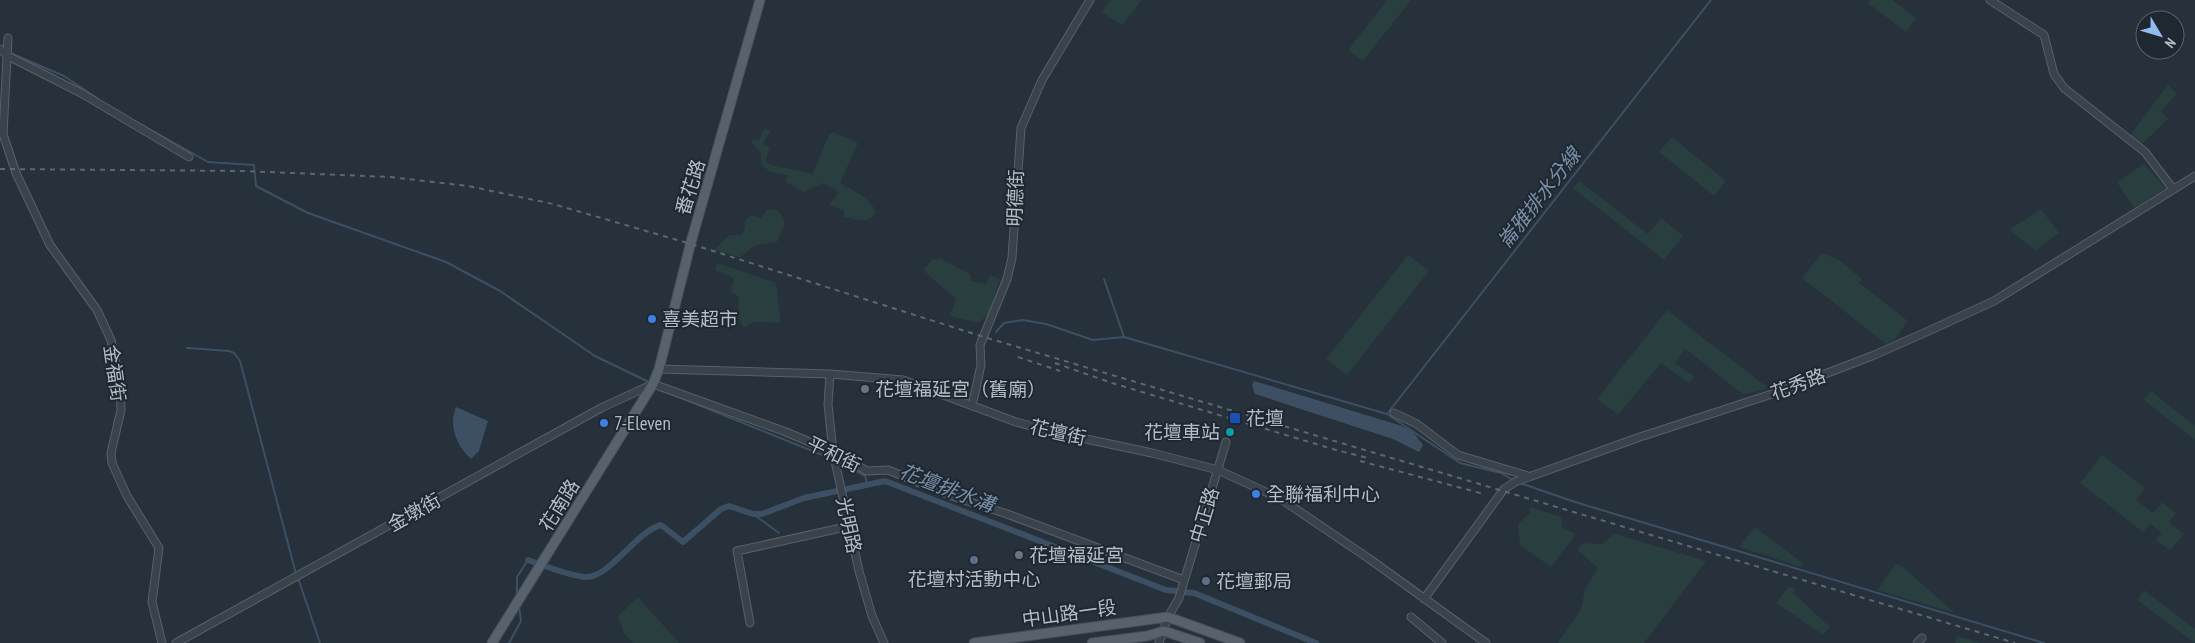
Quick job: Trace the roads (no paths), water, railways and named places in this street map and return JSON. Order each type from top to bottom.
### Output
[{"type":"main road","name":"番花路","points":[[653,384],[659,369],[691,242],[760,0]]},
{"type":"main road","name":"花南路","points":[[492,643],[653,384]]},
{"type":"main road","name":"中山路一段","points":[[974,643],[1168,617]]},
{"type":"main road","points":[[1168,617],[1240,643]]},
{"type":"main road","name":"中山路一段","points":[[1092,643],[1147,636],[1164,631]]},
{"type":"main road","points":[[1164,631],[1200,643]]},
{"type":"street","name":"明德街","points":[[972,406],[981,365],[980,346],[1005,284],[1012,258],[1018,142],[1023,120],[1042,80],[1090,0]]},
{"type":"street","points":[[1990,0],[2044,35],[2054,74],[2064,88],[2145,152],[2173,189]]},
{"type":"street","name":"金福街","points":[[8,38],[3,134],[8,154],[50,245],[97,310],[112,340],[116,357],[121,410],[111,453],[112,463],[127,496],[159,548],[152,602],[162,643]]},
{"type":"street","points":[[0,49],[8,56],[81,93],[189,157]]},
{"type":"street","name":"花秀路","points":[[1424,599],[1504,489],[1528,476],[1718,410],[1776,393],[1890,348],[1994,300],[2195,176]]},
{"type":"street","name":"花壇街","points":[[659,369],[830,374],[910,382],[972,406],[1058,433],[1152,453],[1218,470],[1281,499],[1371,560],[1486,643]]},
{"type":"street","name":"光明路","points":[[830,374],[828,404],[832,452],[870,607],[884,643]]},
{"type":"street","name":"平和街","points":[[653,384],[786,432],[832,452],[867,471],[888,470],[952,496],[1007,514],[1183,584]]},
{"type":"street","name":"金墩街","points":[[176,643],[601,408],[653,384]]},
{"type":"street","points":[[1394,413],[1417,424],[1458,455],[1528,476]]},
{"type":"street","name":"中正路","points":[[1168,617],[1179,598],[1226,442]]},
{"type":"street","points":[[750,622],[737,551],[850,526]]},
{"type":"street","points":[[1159,643],[1168,617]]},
{"type":"street","points":[[1412,617],[1442,643]]},
{"type":"water","points":[[1254,381],[1402,426],[1413,432],[1423,445],[1419,452],[1393,439],[1255,394],[1252,385]]},
{"type":"water","points":[[456,407],[488,421],[479,451],[471,459],[455,436],[453,422]]},
{"type":"waterway","name":"崙雅排水分線","points":[[1387,414],[1711,0]]},
{"type":"waterway","points":[[8,52],[64,76],[97,98]]},
{"type":"waterway","points":[[135,121],[208,162],[254,165],[256,186],[308,213],[446,262],[500,291],[595,356],[651,383]]},
{"type":"waterway","points":[[1104,279],[1124,337],[1387,414],[1460,463],[1501,473],[1513,480]]},
{"type":"waterway","points":[[996,332],[1004,323],[1023,320],[1046,324],[1093,340],[1124,337]]},
{"type":"waterway","points":[[187,348],[229,351],[234,353],[240,361],[296,574]]},
{"type":"waterway","points":[[659,389],[832,459]]},
{"type":"waterway","points":[[837,461],[865,476],[867,483]]},
{"type":"waterway","name":"花壇排水溝","points":[[528,560],[571,574],[585,577],[594,576],[613,563],[651,529],[661,525],[683,542],[721,509],[729,506],[753,514],[762,514],[804,498],[885,481],[1166,590],[1194,593],[1316,643]]},
{"type":"waterway","points":[[1520,483],[1575,502],[2044,643]]},
{"type":"waterway","points":[[753,514],[779,533]]},
{"type":"waterway","points":[[517,594],[517,577],[528,560]]},
{"type":"waterway","points":[[298,578],[320,643]]},
{"type":"waterway","points":[[509,643],[521,621],[519,606]]},
{"type":"railway","points":[[0,169],[243,171],[390,177],[468,186],[553,204],[691,244],[984,337],[2015,643]]},
{"type":"railway","points":[[1018,357],[1060,371]]},
{"type":"railway","points":[[1055,363],[1112,383],[1368,458]]},
{"type":"railway","points":[[1360,461],[1484,494]]},
{"type":"place","name":"喜美超市","points":[[652,319]]},
{"type":"place","name":"花壇福延宮（舊廟）","points":[[865,389]]},
{"type":"place","name":"花壇","points":[[1235,418]]},
{"type":"place","name":"7-Eleven","points":[[604,423]]},
{"type":"place","name":"花壇車站","points":[[1230,432]]},
{"type":"place","name":"全聯福利中心","points":[[1256,494]]},
{"type":"place","name":"花壇福延宮","points":[[1019,555]]},
{"type":"place","name":"花壇村活動中心","points":[[974,560]]},
{"type":"place","name":"花壇郵局","points":[[1206,581]]}]
